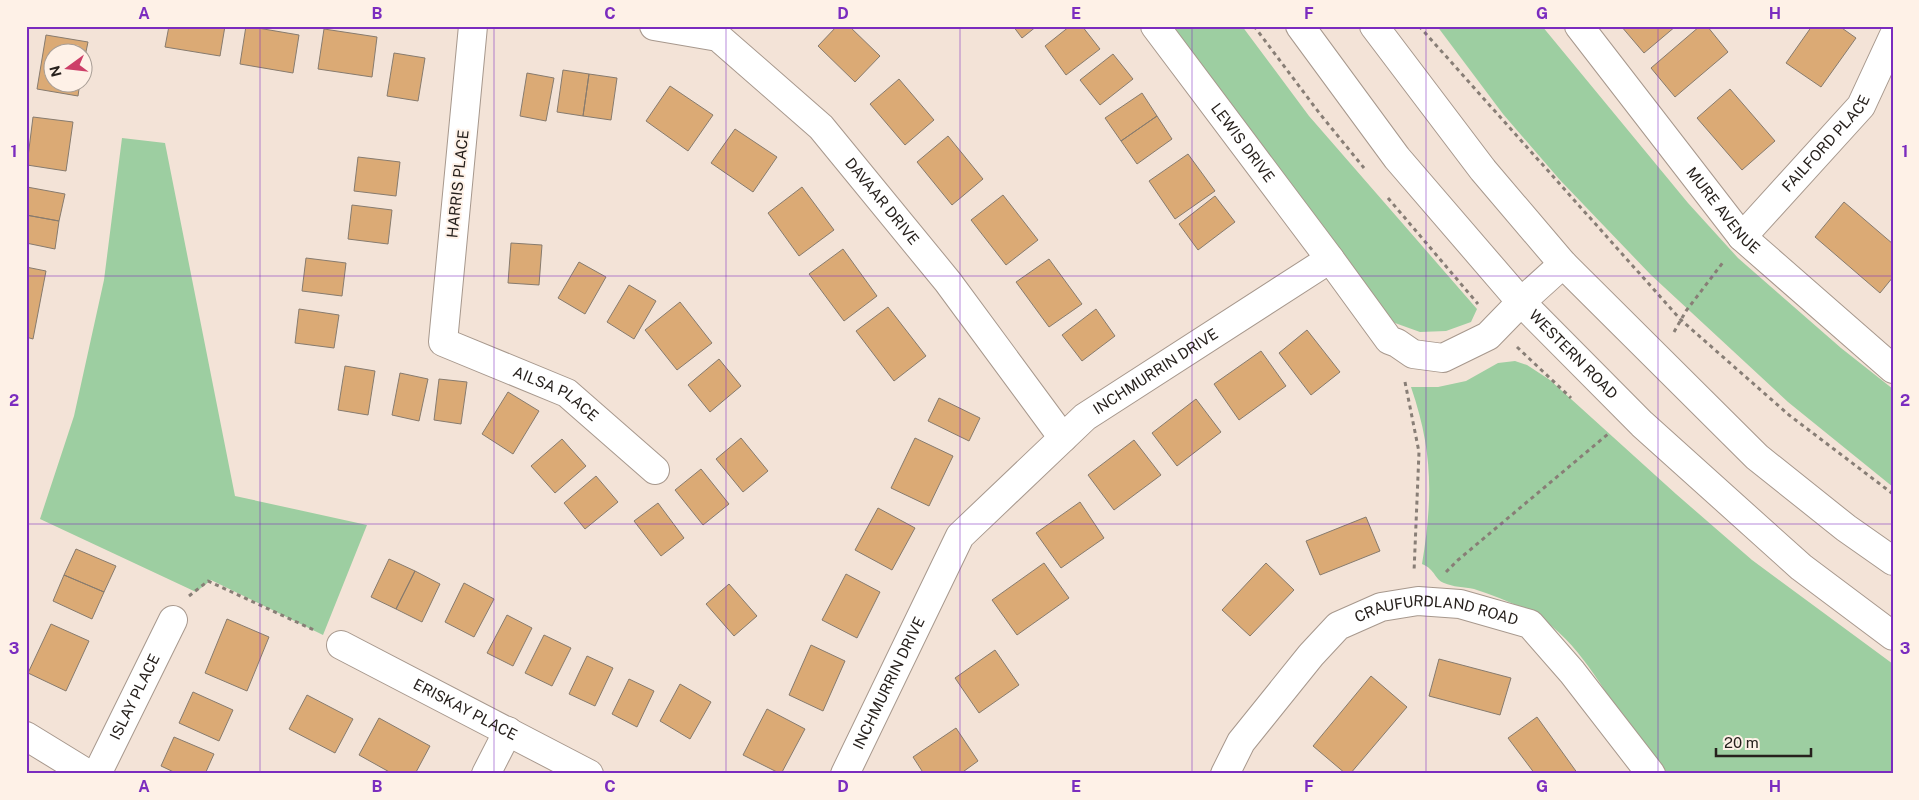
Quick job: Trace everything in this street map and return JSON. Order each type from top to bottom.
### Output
[{"type":"street","name":"HARRIS PLACE","points":[[442,342],[473,26]]},
{"type":"street","name":"DAVAAR DRIVE","points":[[654,26],[718,37],[821,127],[948,282],[1063,438]]},
{"type":"street","name":"LEWIS DRIVE","points":[[1155,26],[1330,259]]},
{"type":"street","name":"WESTERN ROAD","points":[[1300,26],[1397,158],[1521,302],[1625,406],[1801,567],[1893,636]]},
{"type":"street","points":[[1374,26],[1483,170],[1563,264],[1757,457],[1846,528],[1893,560]]},
{"type":"street","name":"MURE AVENUE","points":[[1579,26],[1742,237],[1893,369]]},
{"type":"street","name":"FAILFORD PLACE","points":[[1742,237],[1861,106],[1893,37]]},
{"type":"street","name":"INCHMURRIN DRIVE","points":[[845,774],[960,536],[1085,417],[1330,259]]},
{"type":"street","points":[[1330,259],[1389,340],[1413,354],[1443,358],[1488,336],[1521,302],[1563,264]]},
{"type":"street","name":"AILSA PLACE","points":[[442,342],[567,393],[655,470]]},
{"type":"street","name":"CRAUFURDLAND ROAD","points":[[1225,774],[1241,742],[1311,655],[1338,626],[1381,607],[1418,600],[1460,604],[1530,624],[1572,672],[1651,774]]},
{"type":"street","name":"ISLAY PLACE","points":[[98,774],[172,620]]},
{"type":"street","name":"ERISKAY PLACE","points":[[340,645],[589,774]]},
{"type":"street","points":[[486,774],[508,731]]},
{"type":"street","points":[[26,736],[88,774]]},
{"type":"path","points":[[1419,26],[1681,320],[1789,415],[1893,494]]},
{"type":"path","points":[[1656,356],[1742,237]]},
{"type":"path","points":[[1397,343],[1420,452],[1414,581],[1418,600]]},
{"type":"path","points":[[1418,600],[1458,560],[1609,433],[1625,406]]},
{"type":"path","points":[[172,620],[191,594],[208,581],[320,632],[340,645]]},
{"type":"green space","points":[[1171,26],[1242,26],[1309,116],[1477,309],[1471,322],[1446,331],[1420,332],[1395,323],[1372,296]]},
{"type":"green space","points":[[1437,26],[1542,26],[1688,203],[1738,258],[1841,348],[1893,389],[1893,487],[1788,402],[1651,275],[1560,180],[1503,114]]},
{"type":"green space","points":[[122,138],[165,143],[235,496],[367,525],[323,635],[211,580],[196,592],[40,519],[74,416],[104,280]]},
{"type":"green space","points":[[1515,361],[1527,365],[1550,380],[1752,560],[1893,664],[1893,774],[1666,774],[1624,720],[1594,674],[1559,633],[1545,621],[1510,602],[1474,589],[1441,582],[1430,569],[1422,564],[1428,517],[1429,475],[1424,432],[1411,387],[1438,387],[1466,381],[1498,363]]},
{"type":"building","points":[[169,26],[225,26],[220,56],[165,47]]},
{"type":"building","points":[[246,26],[299,35],[293,73],[240,64]]},
{"type":"building","points":[[837,26],[849,26],[880,56],[855,82],[818,46]]},
{"type":"building","points":[[1013,26],[1037,26],[1022,38]]},
{"type":"building","points":[[1070,26],[1082,26],[1100,49],[1066,75],[1045,46]]},
{"type":"building","points":[[1621,26],[1676,26],[1644,53]]},
{"type":"building","points":[[1700,26],[1707,26],[1728,52],[1675,97],[1651,68]]},
{"type":"building","points":[[1812,26],[1839,26],[1856,38],[1821,87],[1786,63]]},
{"type":"building","points":[[324,29],[377,37],[372,77],[318,69]]},
{"type":"building","points":[[46,35],[88,42],[45,42]]},
{"type":"building","points":[[394,53],[425,58],[418,101],[387,96]]},
{"type":"building","points":[[1113,54],[1133,79],[1100,105],[1080,80]]},
{"type":"building","points":[[42,59],[42,90],[37,89]]},
{"type":"building","points":[[563,70],[589,74],[583,116],[557,112]]},
{"type":"building","points":[[527,73],[554,78],[546,121],[520,116]]},
{"type":"building","points":[[589,74],[617,78],[611,120],[583,116]]},
{"type":"building","points":[[899,79],[934,120],[905,145],[870,104]]},
{"type":"building","points":[[670,86],[713,115],[688,151],[646,121]]},
{"type":"building","points":[[1730,89],[1775,141],[1742,170],[1697,118]]},
{"type":"building","points":[[55,92],[79,92],[78,96]]},
{"type":"building","points":[[1142,93],[1157,116],[1121,141],[1105,118]]},
{"type":"building","points":[[1157,116],[1172,139],[1137,164],[1121,141]]},
{"type":"building","points":[[33,117],[73,122],[66,171],[27,165]]},
{"type":"building","points":[[735,129],[777,157],[753,192],[711,163]]},
{"type":"building","points":[[948,136],[983,179],[952,205],[917,162]]},
{"type":"building","points":[[1188,154],[1215,191],[1175,219],[1149,181]]},
{"type":"building","points":[[358,157],[400,162],[396,196],[354,191]]},
{"type":"building","points":[[27,187],[65,194],[59,221],[26,215]]},
{"type":"building","points":[[802,187],[834,230],[799,256],[768,213]]},
{"type":"building","points":[[1003,195],[1038,240],[1006,265],[971,220]]},
{"type":"building","points":[[1215,196],[1235,222],[1198,250],[1179,224]]},
{"type":"building","points":[[1844,202],[1893,244],[1893,277],[1880,293],[1815,237]]},
{"type":"building","points":[[352,205],[392,210],[388,244],[348,239]]},
{"type":"building","points":[[26,215],[59,221],[55,249],[26,243]]},
{"type":"building","points":[[511,243],[542,245],[539,285],[508,283]]},
{"type":"building","points":[[843,249],[877,296],[844,321],[809,274]]},
{"type":"building","points":[[306,258],[346,263],[342,296],[302,291]]},
{"type":"building","points":[[1049,259],[1082,304],[1049,327],[1016,282]]},
{"type":"building","points":[[579,262],[606,277],[585,314],[558,298]]},
{"type":"building","points":[[26,267],[46,271],[33,339],[26,337]]},
{"type":"building","points":[[629,285],[656,301],[634,339],[607,322]]},
{"type":"building","points":[[680,302],[712,343],[677,370],[645,330]]},
{"type":"building","points":[[888,307],[926,356],[894,381],[856,331]]},
{"type":"building","points":[[299,309],[339,315],[334,348],[295,343]]},
{"type":"building","points":[[1096,309],[1115,336],[1082,361],[1062,335]]},
{"type":"building","points":[[1307,330],[1340,372],[1311,395],[1279,353]]},
{"type":"building","points":[[1261,351],[1286,386],[1239,420],[1214,384]]},
{"type":"building","points":[[719,359],[741,386],[710,412],[688,385]]},
{"type":"building","points":[[345,366],[375,371],[368,415],[338,410]]},
{"type":"building","points":[[400,373],[428,379],[419,421],[392,415]]},
{"type":"building","points":[[439,379],[467,382],[461,424],[434,420]]},
{"type":"building","points":[[508,392],[539,411],[513,454],[482,434]]},
{"type":"building","points":[[939,398],[980,418],[969,441],[928,421]]},
{"type":"building","points":[[1196,399],[1221,432],[1177,466],[1152,433]]},
{"type":"building","points":[[741,438],[768,471],[743,492],[716,459]]},
{"type":"building","points":[[915,438],[953,456],[929,506],[891,488]]},
{"type":"building","points":[[562,439],[586,466],[555,493],[531,466]]},
{"type":"building","points":[[1134,440],[1161,475],[1114,510],[1088,475]]},
{"type":"building","points":[[701,469],[729,504],[703,525],[675,490]]},
{"type":"building","points":[[596,476],[618,502],[585,529],[564,503]]},
{"type":"building","points":[[1080,502],[1104,538],[1061,568],[1036,533]]},
{"type":"building","points":[[658,503],[684,538],[661,556],[634,521]]},
{"type":"building","points":[[878,508],[915,528],[892,570],[855,550]]},
{"type":"building","points":[[1366,517],[1380,551],[1320,575],[1306,541]]},
{"type":"building","points":[[76,549],[116,566],[104,592],[64,575]]},
{"type":"building","points":[[389,559],[415,571],[396,609],[371,597]]},
{"type":"building","points":[[1044,563],[1069,598],[1017,635],[992,600]]},
{"type":"building","points":[[1266,563],[1294,590],[1250,636],[1222,610]]},
{"type":"building","points":[[415,571],[440,584],[422,622],[396,609]]},
{"type":"building","points":[[846,574],[880,592],[857,638],[822,620]]},
{"type":"building","points":[[64,575],[104,592],[92,619],[53,601]]},
{"type":"building","points":[[464,583],[494,599],[474,637],[445,622]]},
{"type":"building","points":[[729,584],[757,616],[734,636],[706,604]]},
{"type":"building","points":[[507,615],[532,628],[513,666],[487,653]]},
{"type":"building","points":[[227,619],[269,637],[247,691],[205,673]]},
{"type":"building","points":[[51,624],[89,641],[66,691],[28,673]]},
{"type":"building","points":[[544,635],[571,648],[552,686],[525,673]]},
{"type":"building","points":[[811,645],[845,661],[823,711],[789,695]]},
{"type":"building","points":[[995,650],[1019,685],[979,713],[955,678]]},
{"type":"building","points":[[587,656],[613,668],[595,706],[569,694]]},
{"type":"building","points":[[1439,659],[1511,678],[1500,715],[1429,696]]},
{"type":"building","points":[[1371,676],[1407,707],[1350,774],[1346,774],[1313,746]]},
{"type":"building","points":[[629,679],[654,691],[637,727],[612,714]]},
{"type":"building","points":[[680,684],[711,702],[690,739],[660,721]]},
{"type":"building","points":[[193,692],[233,710],[219,741],[179,723]]},
{"type":"building","points":[[307,695],[353,719],[335,753],[289,729]]},
{"type":"building","points":[[767,709],[805,729],[781,774],[743,755]]},
{"type":"building","points":[[1537,717],[1578,774],[1535,774],[1508,738]]},
{"type":"building","points":[[379,718],[430,746],[415,774],[393,774],[359,755]]},
{"type":"building","points":[[956,728],[978,761],[960,774],[924,774],[913,757]]},
{"type":"building","points":[[174,737],[214,754],[205,774],[178,774],[161,766]]}]
